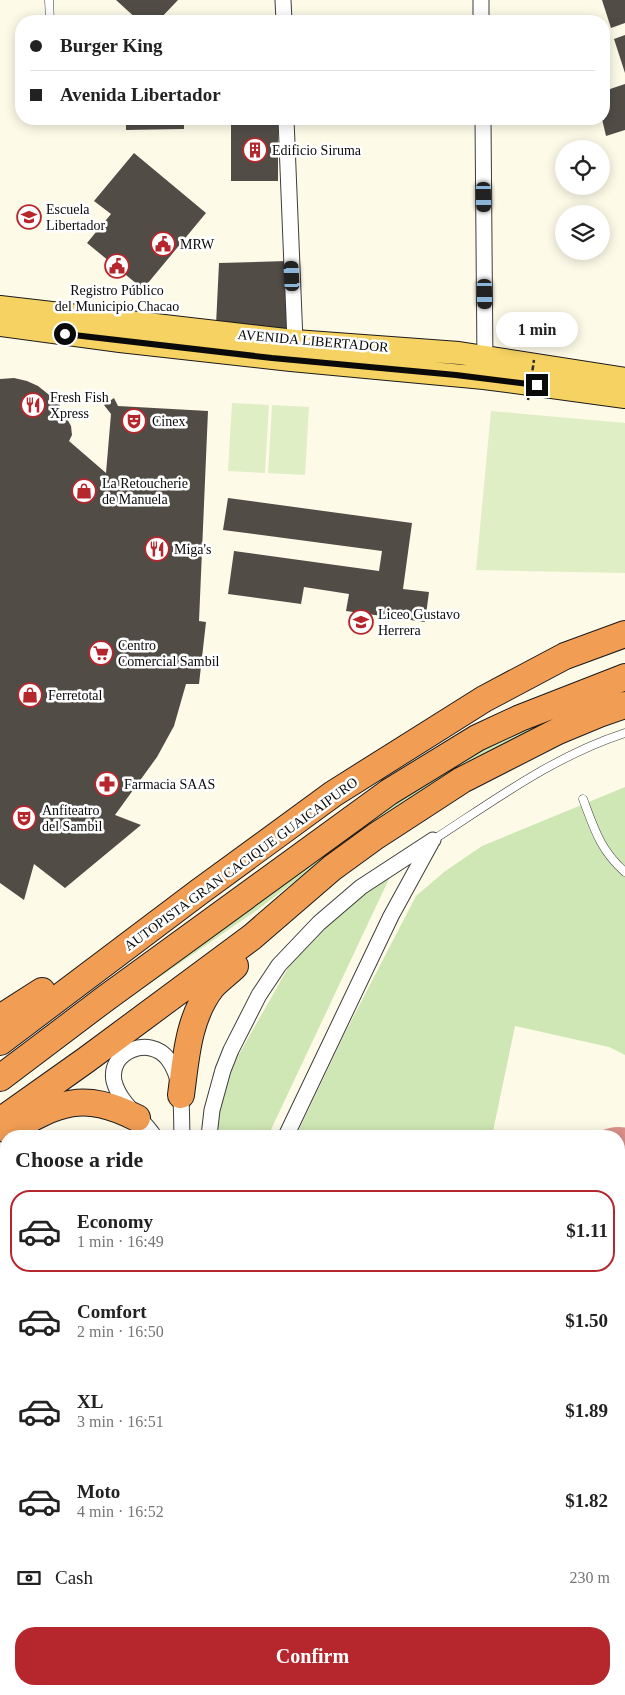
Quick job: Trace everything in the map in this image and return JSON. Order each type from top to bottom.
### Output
[{"type":"highway","name":"AUTOPISTA GRAN CACIQUE GUAICAIPURO","points":[[0,1042],[333,794],[484,699],[565,656],[625,634]]},
{"type":"highway","name":"AUTOPISTA GRAN CACIQUE GUAICAIPURO","points":[[0,1078],[106,998],[389,792],[476,738],[520,718],[625,677]]},
{"type":"highway","points":[[0,1121],[252,937],[332,868],[376,836],[462,780],[558,731],[625,705]]},
{"type":"highway","points":[[0,1018],[200,892]]},
{"type":"highway","points":[[181,1095],[192,1027],[201,1007],[212,987],[278,927],[282,910]]},
{"type":"highway","points":[[0,1097],[247,926],[282,910]]},
{"type":"highway","points":[[12,1130],[55,1108],[68,1104],[91,1102],[122,1110],[146,1127]]},
{"type":"main road","name":"AVENIDA LIBERTADOR","points":[[0,307],[294,341],[485,367],[625,397]]},
{"type":"main road","name":"AVENIDA LIBERTADOR","points":[[0,325],[272,358],[485,367],[625,379]]},
{"type":"street","points":[[284,0],[284,15]]},
{"type":"street","points":[[481,0],[481,15]]},
{"type":"street","points":[[286,125],[294,341]]},
{"type":"street","points":[[482,125],[485,367]]},
{"type":"street","points":[[210,1130],[212,1110],[223,1070],[231,1050],[259,995],[279,965],[319,923],[361,887],[433,840]]},
{"type":"street","points":[[289,1130],[391,916],[433,840]]},
{"type":"street","points":[[146,1127],[120,1096],[114,1081],[116,1064],[121,1056],[131,1050],[146,1047],[157,1049],[167,1058],[175,1072],[181,1095],[182,1130]]},
{"type":"lane","points":[[49,0],[50,15]]},
{"type":"lane","points":[[433,840],[541,769],[598,742],[625,733]]},
{"type":"lane","points":[[583,799],[595,831],[611,859],[625,872]]},
{"type":"path","points":[[528,400],[534,360]]},
{"type":"green space","points":[[232,403],[269,405],[265,473],[228,471]]},
{"type":"green space","points":[[272,405],[309,407],[305,475],[268,473]]},
{"type":"green space","points":[[491,411],[625,423],[625,573],[476,570]]},
{"type":"green space","points":[[625,685],[625,696],[461,768],[387,812],[257,910],[4,1084],[333,841],[501,737]]},
{"type":"green space","points":[[625,787],[625,1055],[609,1047],[515,1026],[493,1130],[299,1130],[346,1031],[416,896],[444,872],[482,846]]},
{"type":"green space","points":[[396,864],[271,1130],[213,1130],[226,1084],[238,1056],[296,954],[318,929]]},
{"type":"building","points":[[116,0],[178,0],[164,15],[132,15]]},
{"type":"building","points":[[602,0],[625,0],[625,23],[611,28],[610,15],[607,15]]},
{"type":"building","points":[[625,35],[625,73],[614,39]]},
{"type":"building","points":[[625,84],[625,130],[606,136],[603,125],[610,125],[610,89]]},
{"type":"building","points":[[126,125],[184,125],[184,129],[126,130]]},
{"type":"building","name":"Edificio Siruma","points":[[231,125],[278,125],[278,181],[231,181]]},
{"type":"building","points":[[134,153],[206,213],[143,289],[87,243],[111,214],[94,201]]},
{"type":"building","points":[[287,261],[291,332],[216,325],[219,263]]},
{"type":"building","name":"Centro Comercial Sambil","points":[[14,378],[38,386],[58,402],[71,426],[72,435],[69,441],[106,473],[111,414],[104,405],[114,398],[118,406],[208,411],[199,621],[206,622],[199,684],[186,684],[174,726],[157,757],[115,815],[141,825],[65,888],[34,864],[24,900],[0,883],[0,379]]},
{"type":"building","points":[[228,498],[412,523],[403,589],[429,592],[425,622],[346,611],[349,594],[304,587],[301,604],[228,594],[234,551],[379,571],[382,551],[223,530]]},
{"type":"place","name":"Edificio Siruma","points":[[255,150]]},
{"type":"place","name":"Escuela Libertador","points":[[29,217]]},
{"type":"place","name":"MRW","points":[[163,244]]},
{"type":"place","name":"Registro Público del Municipio Chacao","points":[[117,266]]},
{"type":"place","name":"Fresh Fish Xpress","points":[[33,405]]},
{"type":"place","name":"Cinex","points":[[134,421]]},
{"type":"place","name":"La Retoucherie de Manuela","points":[[84,491]]},
{"type":"place","name":"Miga's","points":[[157,549]]},
{"type":"place","name":"Liceo Gustavo Herrera","points":[[361,622]]},
{"type":"place","name":"Centro Comercial Sambil","points":[[101,653]]},
{"type":"place","name":"Ferretotal","points":[[30,695]]},
{"type":"place","name":"Farmacia SAAS","points":[[107,784]]},
{"type":"place","name":"Anfiteatro del Sambil","points":[[24,818]]},
{"type":"route","points":[[65,334],[272,358],[456,375],[537,385]]}]
